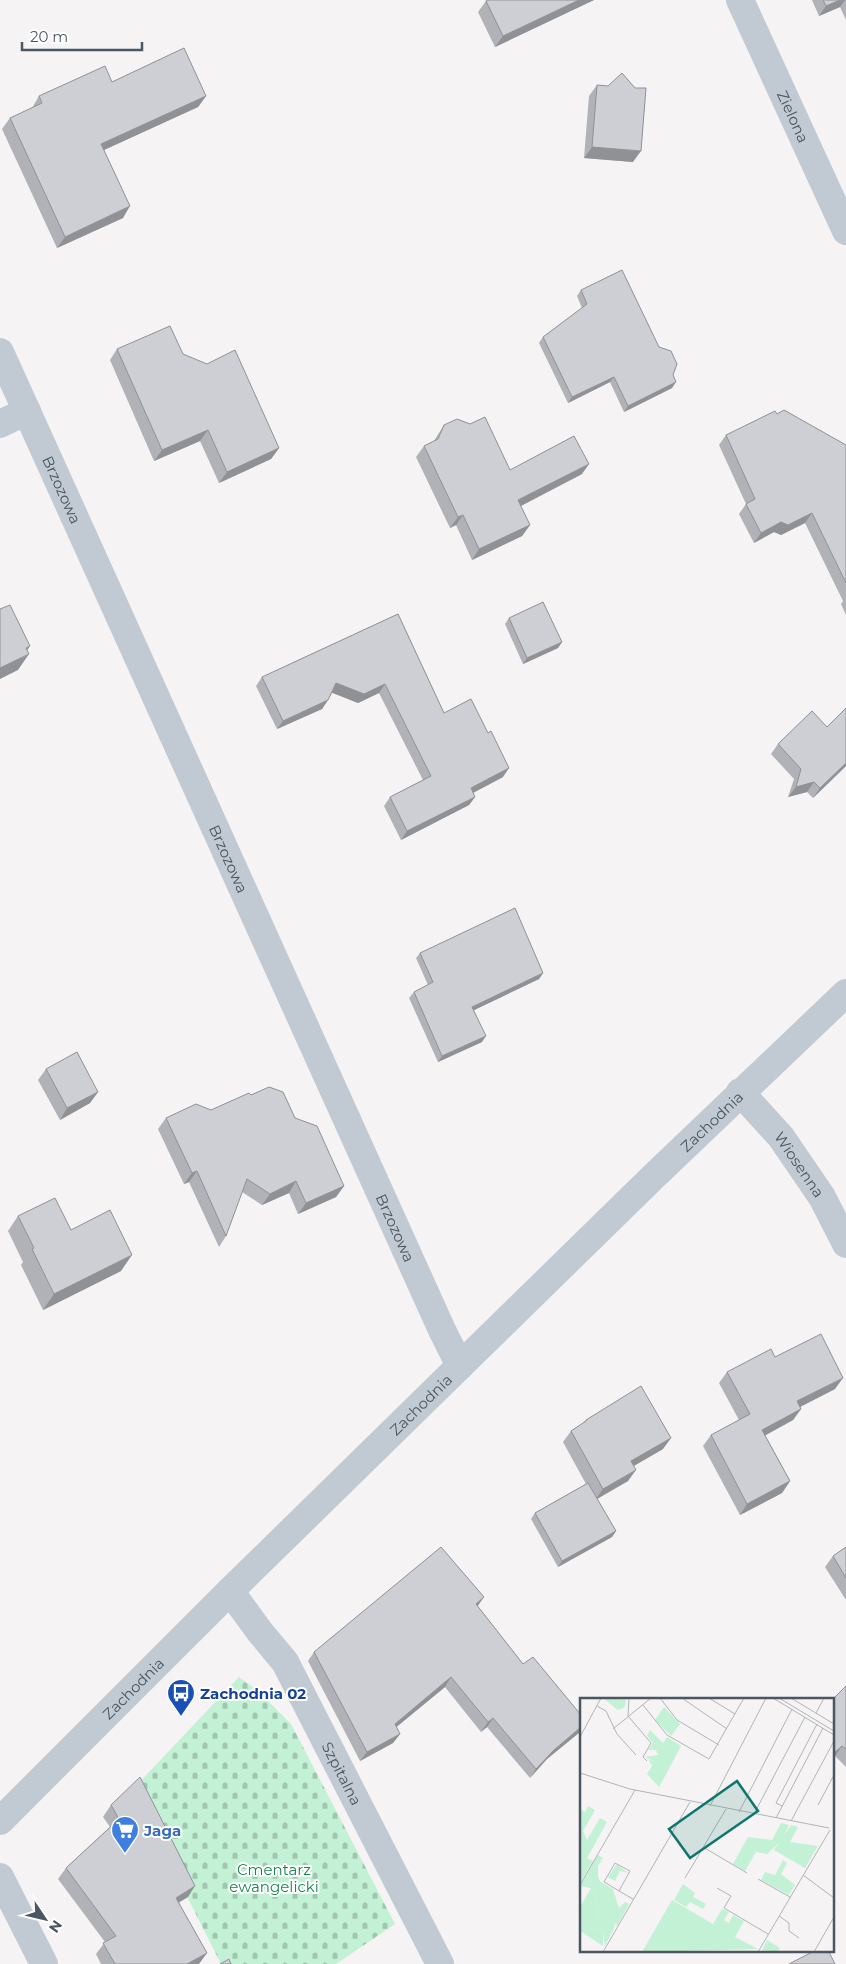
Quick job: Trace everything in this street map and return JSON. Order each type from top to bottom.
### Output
[{"type":"street","name":"Zielona","points":[[740,0],[846,232]]},
{"type":"street","name":"Brzozowa","points":[[0,352],[442,1330],[460,1366]]},
{"type":"street","points":[[0,424],[27,411]]},
{"type":"street","name":"Zachodnia","points":[[0,1821],[230,1591],[740,1092],[846,993]]},
{"type":"street","name":"Wiosenna","points":[[740,1092],[781,1138],[822,1197],[846,1244]]},
{"type":"street","name":"Szpitalna","points":[[230,1591],[285,1662],[440,1964]]},
{"type":"street","points":[[0,1877],[44,1964]]},
{"type":"green space","name":"Cmentarz ewangelicki","points":[[239,1677],[257,1690],[291,1724],[395,1924],[336,1964],[221,1964],[133,1789]]},
{"type":"building","points":[[487,0],[579,0],[503,36]]},
{"type":"building","points":[[823,0],[840,0],[826,6]]},
{"type":"building","points":[[184,48],[206,96],[101,144],[130,206],[65,237],[10,118],[42,103],[39,96],[105,66],[112,82]]},
{"type":"building","points":[[622,73],[635,88],[646,88],[641,151],[592,147],[597,85],[608,86]]},
{"type":"building","points":[[622,270],[659,347],[671,351],[677,364],[673,375],[676,382],[628,406],[614,377],[572,397],[543,337],[587,304],[581,290]]},
{"type":"building","points":[[170,326],[183,354],[207,364],[235,350],[279,448],[227,472],[208,430],[162,450],[117,349]]},
{"type":"building","points":[[784,410],[846,445],[846,583],[812,513],[788,525],[781,522],[761,533],[746,504],[755,499],[726,435],[775,411],[777,414]]},
{"type":"building","points":[[485,417],[510,470],[574,436],[589,464],[518,500],[530,525],[479,549],[463,515],[458,517],[424,446],[438,439],[444,425],[457,419],[470,424]]},
{"type":"building","points":[[543,602],[562,642],[527,658],[509,618]]},
{"type":"building","points":[[10,605],[30,646],[26,648],[29,654],[0,668],[0,609]]},
{"type":"building","points":[[398,614],[444,713],[471,699],[488,733],[491,731],[509,768],[471,788],[475,797],[407,831],[390,797],[431,776],[385,684],[364,694],[336,683],[328,700],[283,721],[262,677]]},
{"type":"building","points":[[846,708],[846,763],[820,788],[814,782],[796,787],[801,769],[778,744],[812,711],[827,727]]},
{"type":"building","points":[[515,908],[543,973],[472,1007],[486,1036],[442,1056],[414,992],[433,982],[420,953]]},
{"type":"building","points":[[77,1052],[98,1092],[67,1108],[46,1069]]},
{"type":"building","points":[[269,1087],[283,1092],[295,1118],[317,1126],[344,1186],[306,1203],[296,1181],[270,1194],[247,1179],[226,1236],[197,1171],[192,1173],[166,1118],[196,1104],[211,1110],[249,1093],[251,1095]]},
{"type":"building","points":[[55,1198],[71,1230],[110,1210],[132,1255],[54,1294],[18,1216]]},
{"type":"building","points":[[821,1334],[843,1378],[797,1401],[801,1409],[762,1430],[790,1481],[747,1504],[711,1435],[750,1414],[727,1372],[771,1349],[775,1357]]},
{"type":"building","points":[[641,1386],[671,1438],[631,1461],[636,1470],[603,1489],[571,1431]]},
{"type":"building","points":[[588,1483],[616,1531],[562,1561],[535,1513]]},
{"type":"building","points":[[441,1547],[484,1597],[476,1604],[523,1664],[533,1657],[580,1714],[580,1728],[554,1750],[536,1769],[493,1718],[488,1722],[451,1677],[395,1724],[400,1734],[367,1752],[314,1652]]},
{"type":"building","points":[[846,1547],[846,1578],[833,1556]]},
{"type":"building","points":[[846,1686],[846,1749],[842,1746],[834,1753],[834,1698]]},
{"type":"building","points":[[140,1777],[195,1886],[176,1898],[207,1953],[187,1964],[115,1964],[103,1943],[116,1936],[66,1868],[119,1819],[111,1805]]},
{"type":"building","points":[[812,1952],[829,1952],[835,1964],[789,1964]]},
{"type":"building","points":[[229,1959],[231,1964],[220,1964]]},
{"type":"place","name":"Zachodnia 02","points":[[181,1717]]},
{"type":"place","name":"Jaga","points":[[125,1854]]}]
